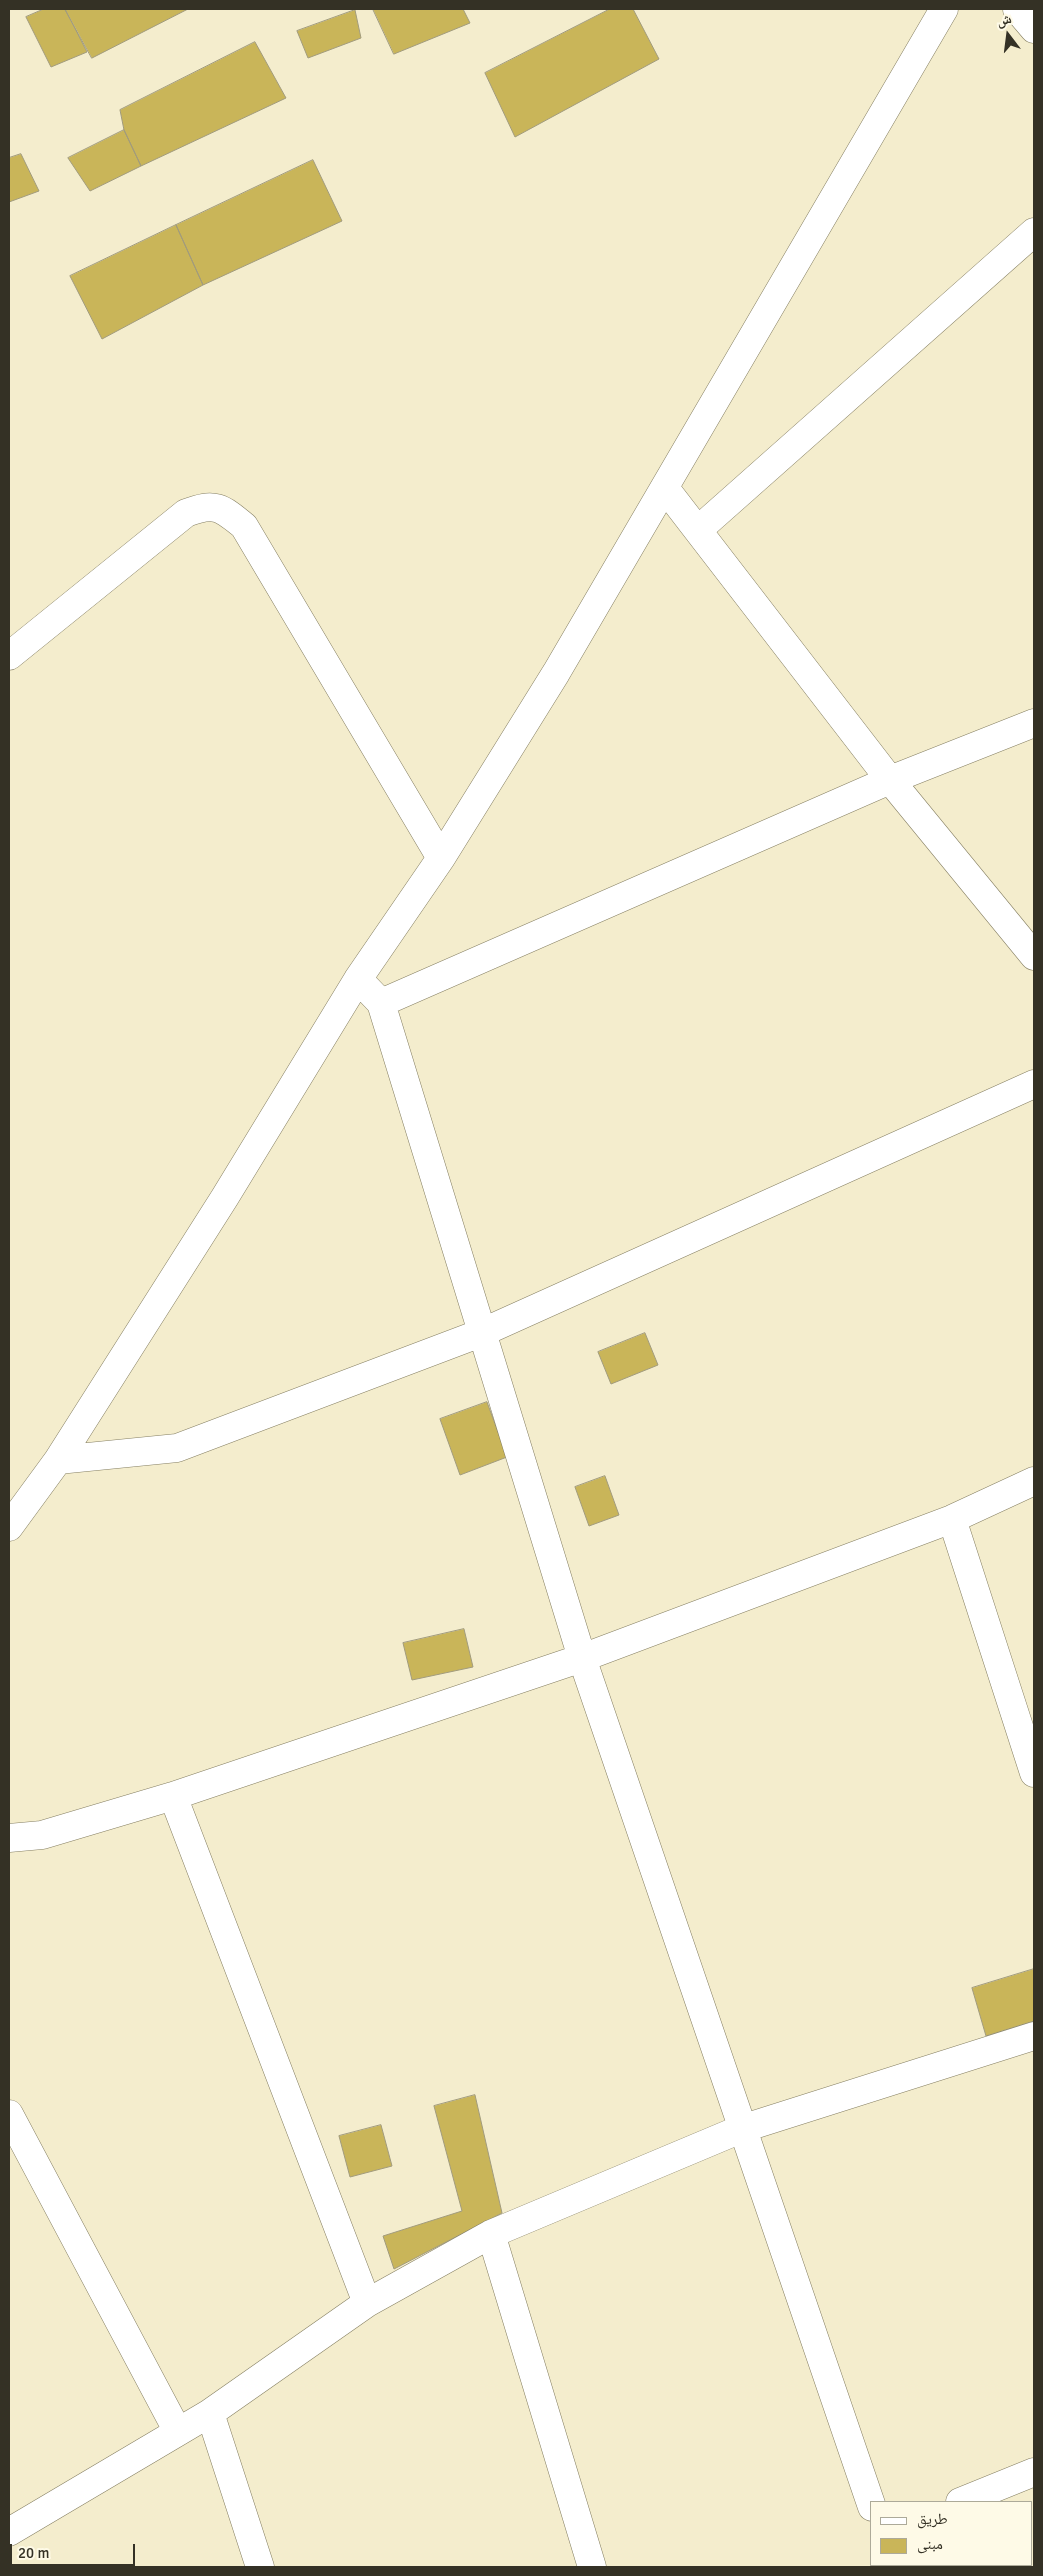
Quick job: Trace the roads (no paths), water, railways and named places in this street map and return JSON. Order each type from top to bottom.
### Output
[{"type":"street","points":[[9,1527],[58,1460],[220,1205],[358,979],[441,858],[556,673],[944,9]]},
{"type":"street","points":[[1016,9],[1034,29]]},
{"type":"street","points":[[698,530],[1034,232]]},
{"type":"street","points":[[665,488],[890,780],[1034,956]]},
{"type":"street","points":[[9,656],[186,513],[206,506],[226,511],[244,526],[441,858]]},
{"type":"street","points":[[381,1003],[890,780],[1034,723]]},
{"type":"street","points":[[358,979],[381,1003],[582,1658],[741,2129],[870,2501]]},
{"type":"street","points":[[58,1460],[177,1448],[481,1333],[1034,1084]]},
{"type":"street","points":[[9,1838],[42,1835],[173,1796],[582,1658],[952,1519],[1034,1481]]},
{"type":"street","points":[[952,1519],[1034,1773]]},
{"type":"street","points":[[173,1796],[367,2303]]},
{"type":"street","points":[[9,2532],[210,2412],[367,2303],[491,2234],[741,2129],[1034,2036]]},
{"type":"street","points":[[9,2114],[178,2432]]},
{"type":"street","points":[[491,2234],[592,2567]]},
{"type":"street","points":[[210,2412],[260,2567]]},
{"type":"street","points":[[962,2501],[1034,2472]]}]
